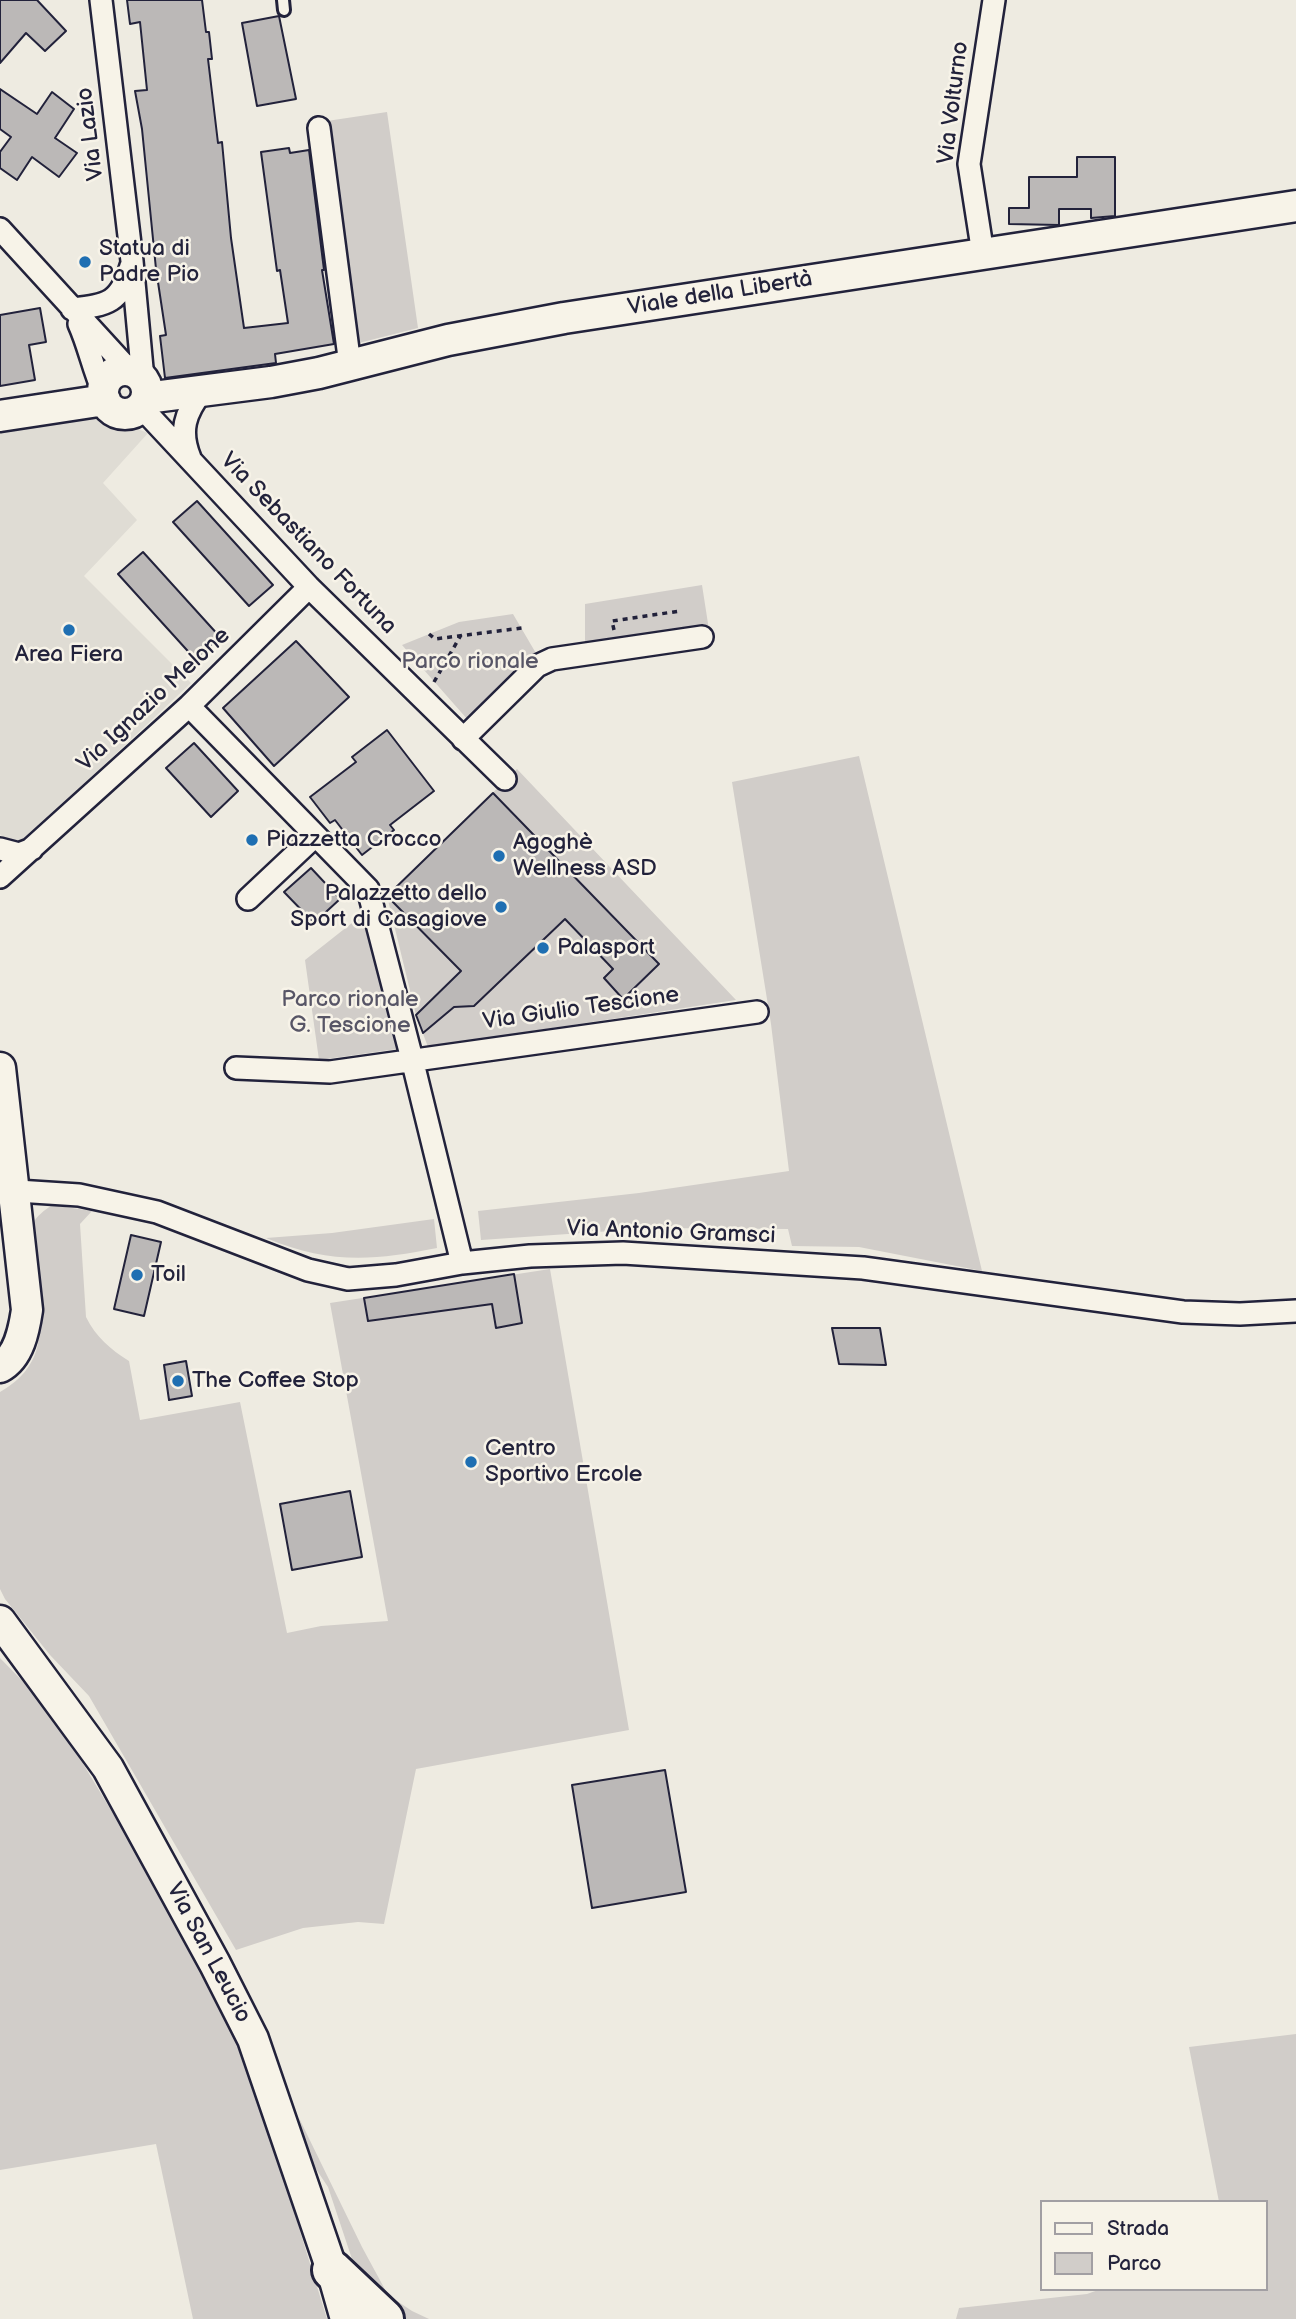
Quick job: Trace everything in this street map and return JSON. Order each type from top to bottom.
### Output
[{"type":"highway","points":[[332,2270],[384,2319]]},
{"type":"street","name":"Via Lazio","points":[[101,0],[132,261],[140,389]]},
{"type":"street","name":"Via Volturno","points":[[983,254],[969,164],[994,0]]},
{"type":"street","points":[[319,128],[349,365]]},
{"type":"street","name":"Viale della Libertà","points":[[0,416],[70,406],[105,384],[114,373],[140,389],[202,391],[271,382],[448,341],[564,318],[1296,206]]},
{"type":"street","name":"Via Sebastiano Fortuna","points":[[0,229],[140,389],[193,463],[309,587],[505,779]]},
{"type":"street","name":"Via Lazio","points":[[72,309],[94,307],[111,301],[124,287],[132,261]]},
{"type":"street","points":[[72,309],[89,345],[100,386]]},
{"type":"street","name":"Viale della Libertà","points":[[100,386],[109,407],[128,414],[140,389]]},
{"type":"street","name":"Via Sebastiano Fortuna","points":[[193,463],[184,442],[185,428],[193,402],[202,391]]},
{"type":"street","name":"Via Ignazio Melone","points":[[0,877],[188,706],[309,587]]},
{"type":"street","points":[[463,739],[537,666],[552,659],[702,637]]},
{"type":"street","points":[[188,706],[368,889],[462,1263]]},
{"type":"street","points":[[248,899],[315,836]]},
{"type":"street","points":[[0,849],[19,854],[32,849]]},
{"type":"street","name":"Via Giulio Tescione","points":[[236,1068],[330,1072],[757,1012]]},
{"type":"street","points":[[0,1068],[8,1155],[7,1190],[27,1310],[23,1336],[7,1363],[0,1367]]},
{"type":"street","name":"Via Antonio Gramsci","points":[[7,1190],[79,1195],[157,1212],[308,1270],[348,1279],[530,1256],[623,1253],[863,1268],[1183,1312],[1240,1314],[1296,1311]]},
{"type":"street","name":"Via San Leucio","points":[[0,1621],[108,1768],[253,2039],[332,2270],[346,2319]]},
{"type":"path","points":[[617,649],[612,621],[680,611]]},
{"type":"path","points":[[429,634],[435,639],[522,628]]},
{"type":"path","points":[[424,700],[461,635]]},
{"type":"shaded area","name":"Area Fiera","points":[[98,415],[115,418],[148,433],[103,483],[137,520],[84,576],[191,683],[22,842],[7,842],[0,834],[0,429]]},
{"type":"green space","points":[[387,112],[418,328],[355,344],[327,121]]},
{"type":"green space","points":[[702,585],[709,630],[585,647],[585,604]]},
{"type":"green space","name":"Parco rionale","points":[[513,614],[537,655],[468,720],[402,645],[459,622]]},
{"type":"green space","points":[[859,756],[982,1271],[859,1247],[792,1246],[788,1229],[655,1228],[481,1240],[478,1211],[639,1193],[789,1171],[771,1024],[732,782]]},
{"type":"green space","name":"Palasport","points":[[517,769],[736,1000],[428,1047],[416,1015],[387,896]]},
{"type":"green space","name":"Parco rionale G. Tescione","points":[[362,915],[397,1049],[319,1060],[305,960]]},
{"type":"green space","points":[[52,1205],[92,1211],[80,1224],[86,1317],[104,1342],[129,1361],[140,1420],[240,1402],[287,1633],[321,1626],[388,1621],[330,1303],[550,1269],[629,1730],[416,1769],[384,1924],[358,1922],[303,1928],[236,1950],[89,1696],[50,1655],[0,1589],[0,1392],[18,1379],[30,1365],[37,1349],[40,1314],[31,1231],[36,1218]]},
{"type":"green space","points":[[434,1219],[437,1248],[392,1256],[330,1256],[266,1238],[332,1233]]},
{"type":"green space","points":[[0,1658],[39,1698],[82,1762],[186,1935],[246,2059],[269,2116],[327,2319],[193,2319],[156,2144],[0,2170]]},
{"type":"green space","points":[[1296,2034],[1296,2319],[956,2319],[959,2308],[1095,2291],[1268,2291],[1268,2200],[1219,2200],[1189,2047]]},
{"type":"green space","points":[[299,2118],[388,2295],[429,2319],[403,2319],[370,2291],[353,2262],[328,2187],[314,2166],[303,2138]]},
{"type":"building","points":[[0,0],[37,0],[66,31],[45,51],[26,33],[0,63]]},
{"type":"building","points":[[127,0],[202,0],[206,32],[209,32],[212,59],[208,59],[218,143],[222,142],[231,238],[244,328],[288,323],[280,270],[277,271],[261,152],[289,148],[290,153],[309,150],[322,270],[334,344],[275,354],[276,363],[165,378],[160,336],[166,335],[156,269],[142,129],[135,91],[147,90],[140,22],[130,24]]},
{"type":"building","points":[[279,16],[296,99],[257,106],[242,23]]},
{"type":"building","points":[[0,89],[37,114],[52,92],[74,109],[55,138],[77,153],[59,177],[32,157],[17,180],[0,168],[0,152],[11,137],[0,129]]},
{"type":"building","points":[[1077,157],[1115,157],[1115,216],[1091,218],[1091,209],[1059,209],[1059,225],[1009,224],[1009,208],[1029,208],[1029,177],[1077,177]]},
{"type":"building","points":[[40,308],[46,342],[29,345],[35,380],[0,386],[0,315]]},
{"type":"building","points":[[197,501],[273,585],[249,606],[173,522]]},
{"type":"building","points":[[143,552],[220,637],[195,659],[118,574]]},
{"type":"building","points":[[296,641],[349,697],[274,766],[223,708]]},
{"type":"building","points":[[387,730],[434,791],[390,825],[394,830],[362,855],[335,820],[330,823],[310,797],[356,762],[352,757]]},
{"type":"building","points":[[194,743],[238,791],[211,817],[166,768]]},
{"type":"building","name":"Palazzetto dello Sport di Casagiove","points":[[493,793],[659,964],[623,999],[604,978],[613,969],[565,919],[474,1006],[454,1007],[423,1033],[416,1015],[461,971],[387,896]]},
{"type":"building","points":[[311,868],[340,899],[314,923],[284,892]]},
{"type":"building","name":"Toil","points":[[131,1235],[161,1242],[144,1316],[114,1309]]},
{"type":"building","points":[[514,1274],[522,1323],[496,1328],[492,1304],[368,1321],[364,1298]]},
{"type":"building","points":[[832,1328],[880,1328],[886,1365],[839,1364]]},
{"type":"building","name":"The Coffee Stop","points":[[186,1361],[192,1396],[169,1400],[164,1365]]},
{"type":"building","points":[[350,1491],[362,1557],[292,1570],[280,1504]]},
{"type":"building","points":[[665,1770],[686,1892],[592,1908],[572,1785]]},
{"type":"place","name":"Statua di Padre Pio","points":[[85,262]]},
{"type":"place","name":"Area Fiera","points":[[69,630]]},
{"type":"place","name":"Piazzetta Crocco","points":[[252,840]]},
{"type":"place","name":"Agoghè Wellness ASD","points":[[499,856]]},
{"type":"place","name":"Palazzetto dello Sport di Casagiove","points":[[501,907]]},
{"type":"place","name":"Palasport","points":[[543,948]]},
{"type":"place","name":"Toil","points":[[137,1275]]},
{"type":"place","name":"The Coffee Stop","points":[[178,1381]]},
{"type":"place","name":"Centro Sportivo Ercole","points":[[471,1462]]}]
